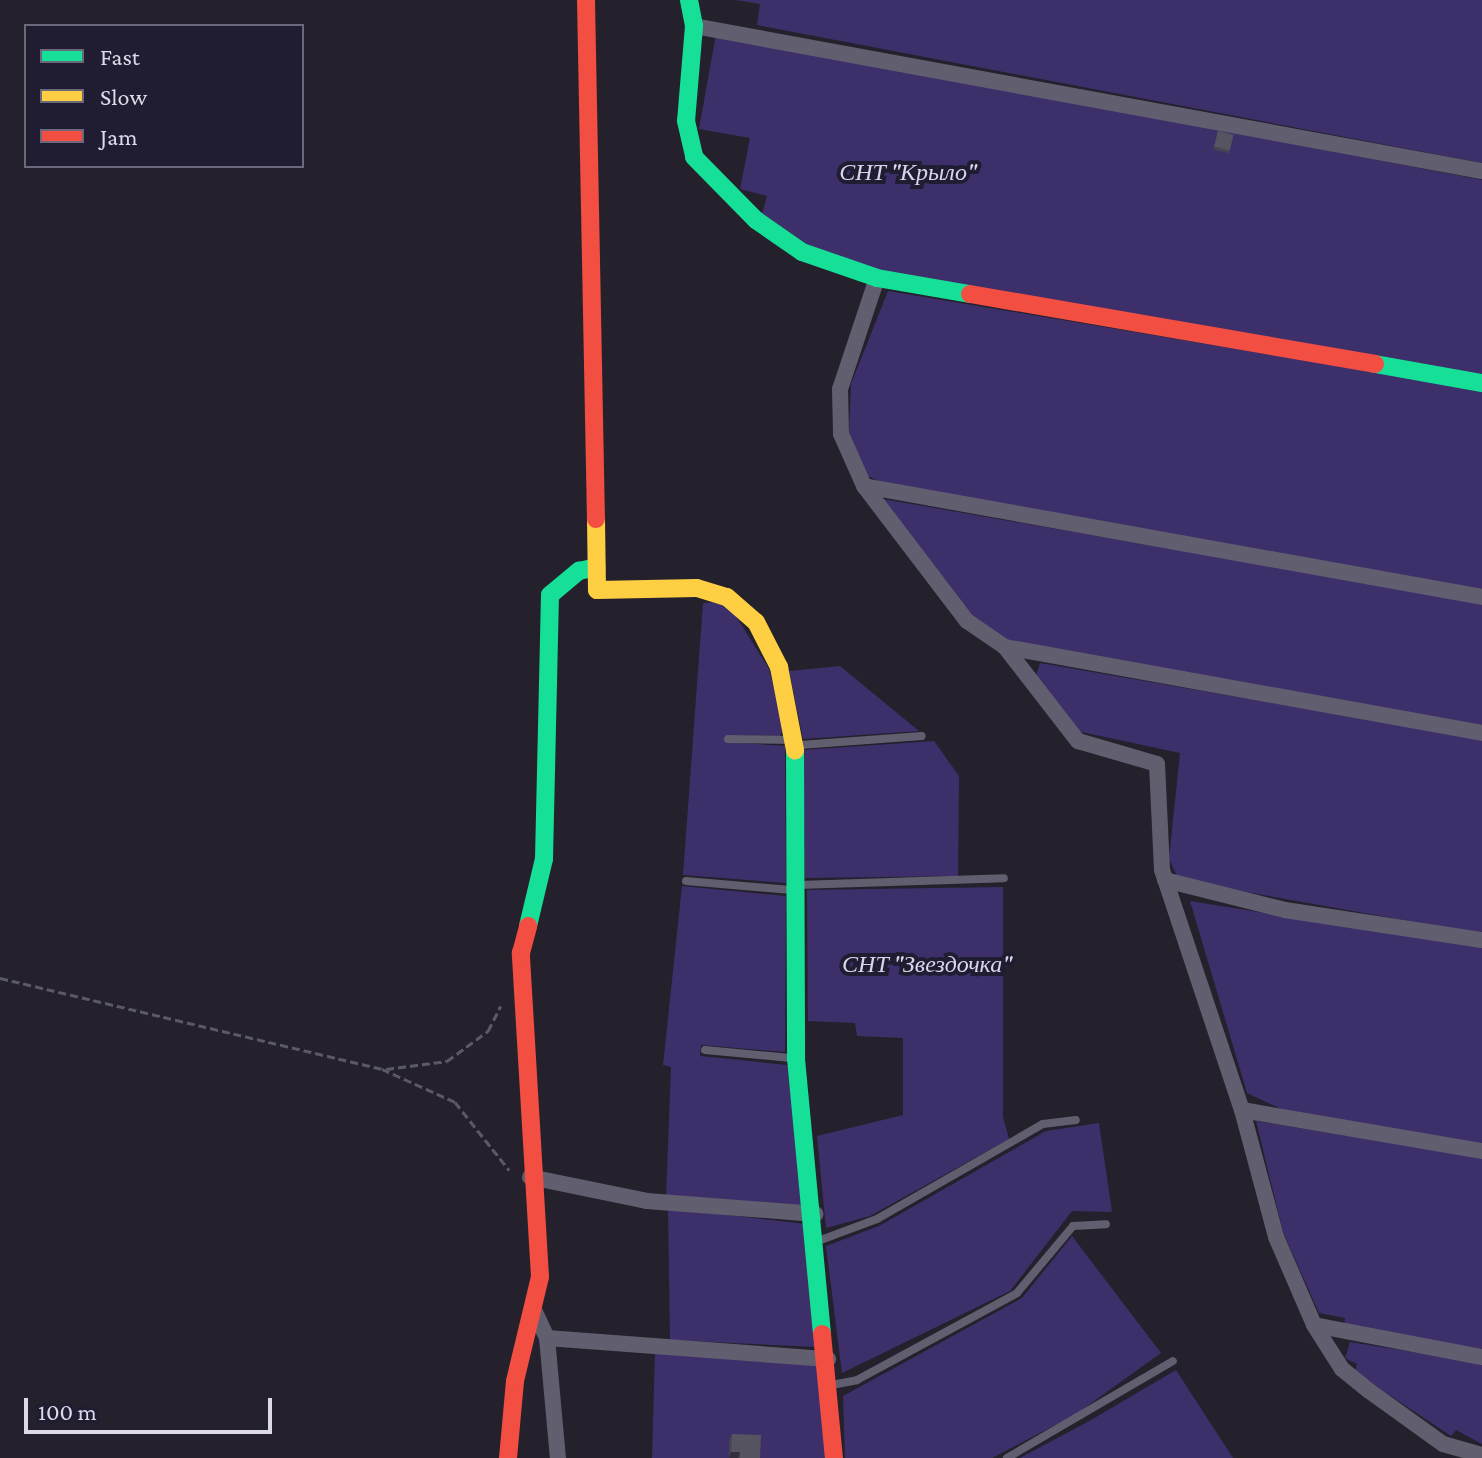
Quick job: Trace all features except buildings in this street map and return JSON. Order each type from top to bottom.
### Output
[{"type":"street","points":[[586,0],[597,590],[697,588],[747,610],[773,652],[794,743],[796,1059],[816,1214],[834,1458]]},
{"type":"street","points":[[689,0],[694,26],[686,121],[694,157],[756,220],[802,252],[877,278],[1482,383]]},
{"type":"street","points":[[694,26],[1482,171]]},
{"type":"street","points":[[877,278],[840,389],[841,434],[864,486],[967,621],[1005,647],[1078,741],[1157,764],[1165,880],[1242,1110],[1276,1237],[1314,1325],[1342,1369],[1368,1390],[1443,1444],[1482,1455]]},
{"type":"street","points":[[864,486],[1482,597]]},
{"type":"street","points":[[508,1458],[515,1381],[540,1277],[530,1177],[521,953],[544,859],[545,623],[550,595],[579,571],[597,567]]},
{"type":"street","points":[[1005,647],[1482,733]]},
{"type":"street","points":[[1165,880],[1285,910],[1482,940]]},
{"type":"street","points":[[1242,1110],[1482,1151]]},
{"type":"street","points":[[530,1177],[647,1201],[816,1214]]},
{"type":"street","points":[[534,1310],[547,1338],[558,1458]]},
{"type":"street","points":[[1314,1325],[1482,1357]]},
{"type":"street","points":[[547,1338],[828,1359]]},
{"type":"lane","points":[[728,739],[794,743],[922,736]]},
{"type":"lane","points":[[686,881],[797,888],[1004,878]]},
{"type":"lane","points":[[705,1050],[796,1059]]},
{"type":"lane","points":[[818,1241],[877,1219],[1043,1124],[1076,1120]]},
{"type":"lane","points":[[831,1385],[857,1380],[1017,1293],[1073,1226],[1106,1224]]},
{"type":"lane","points":[[1007,1458],[1173,1361]]},
{"type":"path","points":[[0,978],[382,1069],[455,1102],[511,1172]]},
{"type":"path","points":[[382,1069],[447,1061],[488,1031],[508,993]]},
{"type":"green space","points":[[736,0],[1482,0],[1482,163],[757,25],[760,4]]},
{"type":"green space","name":"СНТ \"Крыло\"","points":[[716,34],[1482,180],[1482,375],[885,272],[816,250],[762,214],[767,196],[740,189],[750,138],[699,129]]},
{"type":"green space","points":[[888,291],[1482,390],[1482,590],[885,484],[864,474],[849,436],[851,384]]},
{"type":"green space","points":[[883,499],[1482,603],[1482,725],[1009,642],[980,624],[900,534]]},
{"type":"green space","points":[[727,602],[769,669],[784,728],[780,736],[726,735],[725,742],[785,746],[786,883],[683,875],[703,603]]},
{"type":"green space","points":[[1040,663],[1482,739],[1482,934],[1179,880],[1169,859],[1180,753],[1077,731],[1036,676]]},
{"type":"green space","points":[[840,666],[919,731],[803,739],[789,671]]},
{"type":"green space","name":"СНТ \"Звездочка\"","points":[[934,741],[959,776],[958,876],[805,878],[803,750]]},
{"type":"green space","name":"СНТ \"Звездочка\"","points":[[682,886],[786,896],[785,1052],[701,1045],[700,1056],[787,1065],[805,1207],[666,1197],[671,1067],[663,1065]]},
{"type":"green space","name":"СНТ \"Звездочка\"","points":[[1003,887],[1003,1117],[1009,1139],[870,1216],[826,1228],[817,1136],[903,1115],[903,1038],[857,1036],[855,1023],[808,1021],[807,890]]},
{"type":"green space","points":[[1190,901],[1482,948],[1482,1144],[1281,1109],[1247,1093]]},
{"type":"green space","points":[[1256,1121],[1482,1158],[1482,1351],[1344,1327],[1345,1318],[1319,1313],[1283,1232]]},
{"type":"green space","points":[[1099,1123],[1112,1212],[1072,1211],[1010,1291],[842,1373],[826,1246],[879,1226],[1046,1131]]},
{"type":"green space","points":[[668,1208],[806,1224],[817,1347],[670,1340]]},
{"type":"green space","points":[[1072,1236],[1161,1353],[1076,1414],[992,1458],[845,1458],[843,1396],[1022,1298]]},
{"type":"green space","points":[[1350,1342],[1482,1363],[1482,1444],[1456,1430],[1451,1436],[1355,1372],[1357,1364],[1345,1358]]},
{"type":"green space","points":[[655,1351],[821,1364],[826,1458],[652,1458]]},
{"type":"green space","points":[[1176,1370],[1233,1458],[1020,1458],[1091,1420]]},
{"type":"traffic: fast","points":[[689,0],[694,26],[686,121],[694,157],[756,220],[802,252],[877,278],[970,294]]},
{"type":"traffic: fast","points":[[1375,364],[1482,383]]},
{"type":"traffic: fast","points":[[528,926],[544,859],[550,595],[579,571],[597,567]]},
{"type":"traffic: fast","points":[[795,750],[796,1059],[822,1334]]},
{"type":"traffic: slow","points":[[596,519],[597,590],[697,588],[727,597],[756,622],[779,667],[795,750]]},
{"type":"traffic: jam","points":[[586,0],[596,519]]},
{"type":"traffic: jam","points":[[970,294],[1375,364]]},
{"type":"traffic: jam","points":[[508,1458],[515,1381],[540,1277],[521,953],[528,926]]},
{"type":"traffic: jam","points":[[822,1334],[834,1458]]}]
